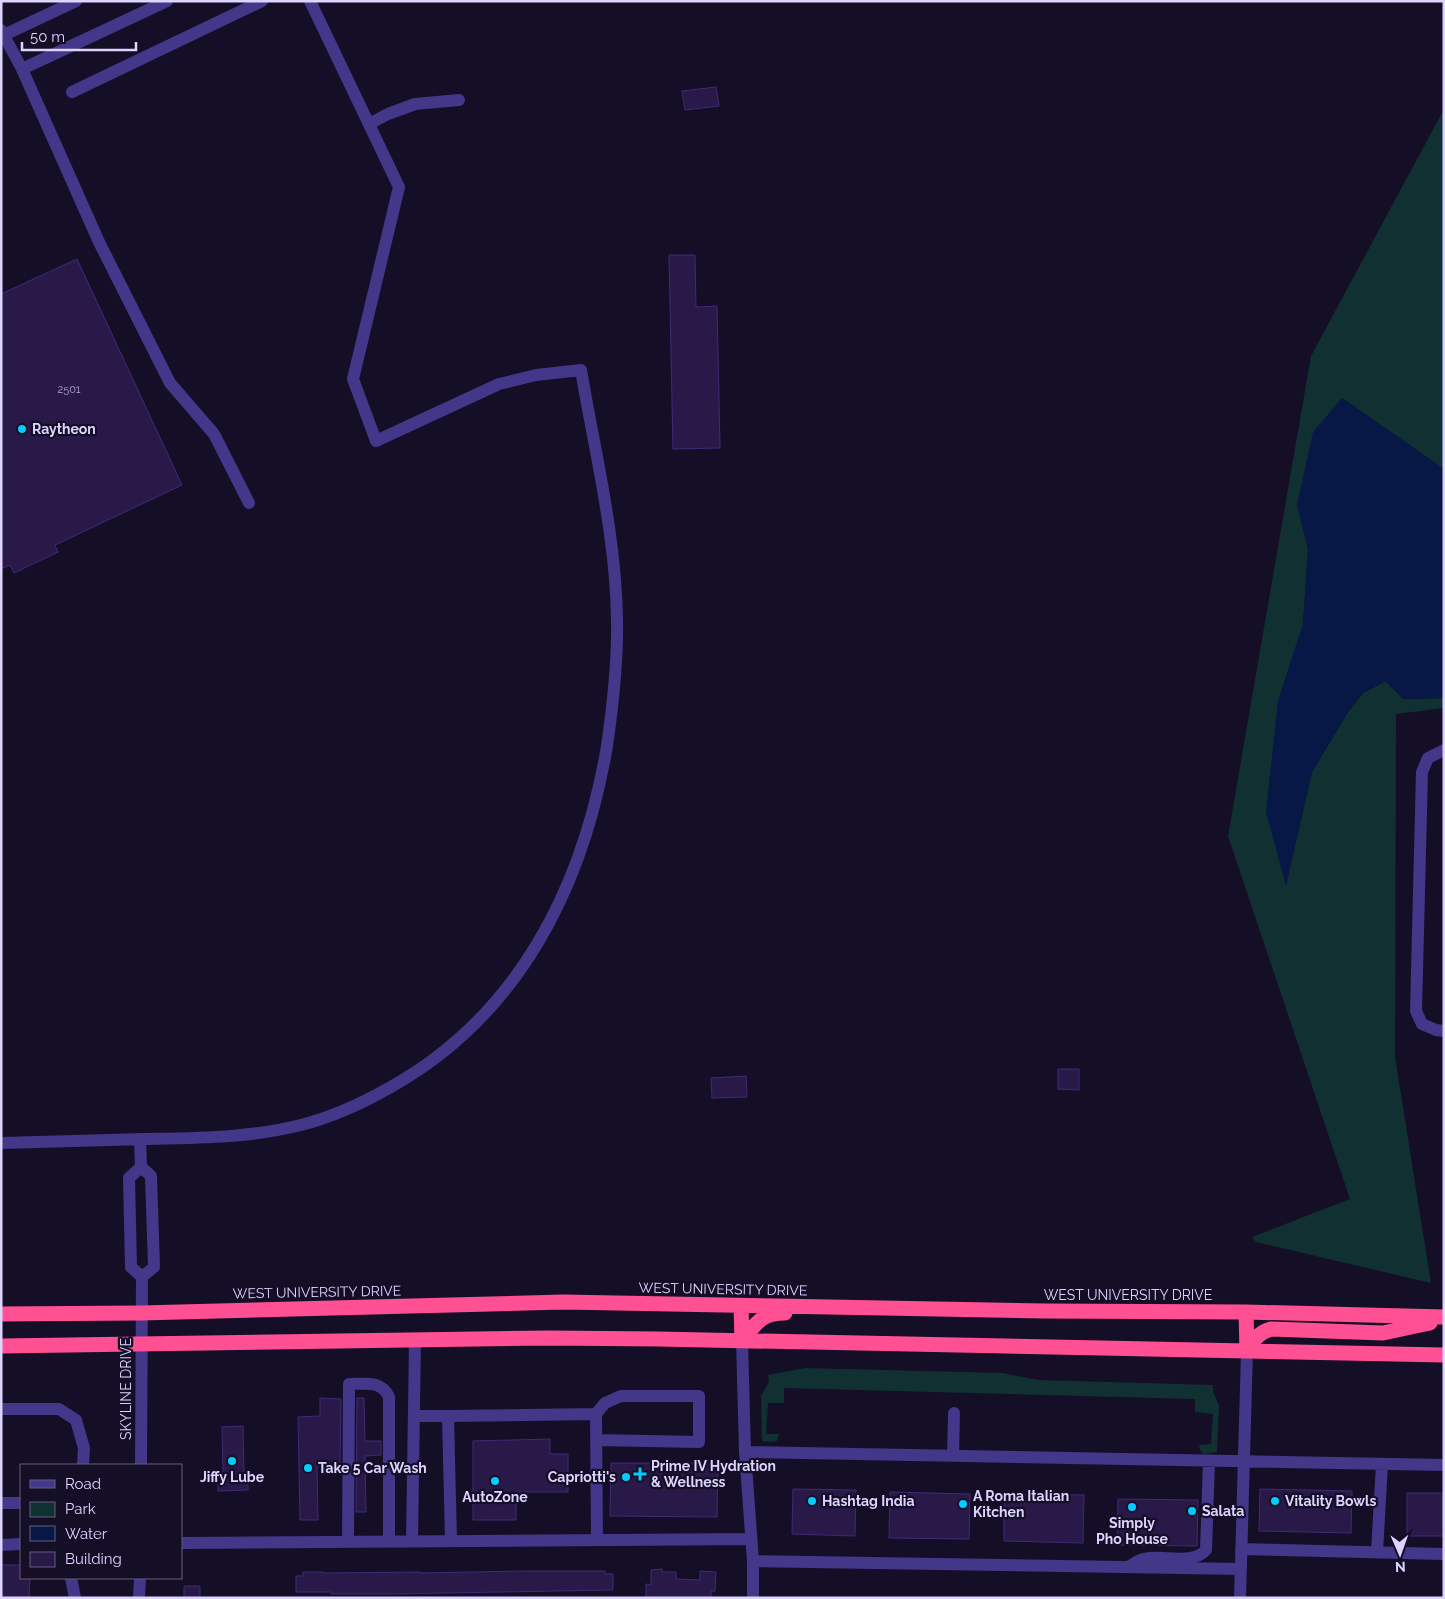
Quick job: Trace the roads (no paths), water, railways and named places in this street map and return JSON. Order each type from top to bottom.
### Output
[{"type":"highway","name":"WEST UNIVERSITY DRIVE","points":[[1,1314],[142,1313],[563,1302],[976,1310],[1246,1312],[1444,1319]]},
{"type":"highway","points":[[741,1306],[742,1340]]},
{"type":"highway","points":[[742,1340],[761,1319],[772,1313],[955,1317],[976,1310]]},
{"type":"highway","points":[[1246,1312],[1247,1350]]},
{"type":"highway","points":[[1247,1350],[1259,1334],[1271,1329],[1382,1333],[1444,1319]]},
{"type":"highway","points":[[1,1346],[558,1338],[1444,1354]]},
{"type":"street","points":[[76,1],[3,33],[22,69],[99,242],[170,383],[214,434],[249,503]]},
{"type":"street","points":[[22,69],[167,1]]},
{"type":"street","points":[[72,92],[262,1]]},
{"type":"street","points":[[1,1143],[246,1136],[303,1124],[340,1112],[406,1079],[462,1038],[500,998],[537,946],[557,908],[575,865],[587,829],[600,780],[613,702],[617,646],[617,599],[608,520],[581,370],[536,375],[500,384],[376,441],[352,379],[399,187],[310,1]]},
{"type":"street","points":[[368,124],[415,104],[458,100]]},
{"type":"street","points":[[1444,750],[1428,758],[1422,772],[1416,1011],[1422,1024],[1444,1031]]},
{"type":"street","points":[[140,1139],[141,1166],[151,1176],[154,1267],[142,1277],[131,1267],[129,1187],[129,1178],[141,1166]]},
{"type":"street","name":"SKYLINE DRIVE","points":[[141,1464],[142,1277]]},
{"type":"street","points":[[742,1340],[745,1452],[753,1561],[753,1598]]},
{"type":"street","points":[[412,1541],[415,1341]]},
{"type":"street","points":[[1240,1598],[1247,1350]]},
{"type":"street","points":[[348,1542],[349,1384],[377,1384],[386,1390],[388,1397],[389,1542]]},
{"type":"street","points":[[596,1440],[699,1442],[699,1396],[621,1396],[605,1403],[596,1414],[596,1440],[597,1540]]},
{"type":"street","points":[[1,1409],[59,1409],[76,1420],[84,1448],[83,1464]]},
{"type":"street","points":[[953,1456],[954,1413]]},
{"type":"street","points":[[414,1416],[596,1414]]},
{"type":"street","points":[[448,1416],[451,1541]]},
{"type":"street","points":[[745,1452],[1444,1465]]},
{"type":"street","points":[[1128,1567],[1146,1558],[1192,1558],[1201,1555],[1206,1550],[1209,1461]]},
{"type":"street","points":[[1377,1552],[1382,1464]]},
{"type":"street","points":[[1,1503],[20,1503]]},
{"type":"street","points":[[182,1543],[751,1539]]},
{"type":"street","points":[[1,1545],[20,1544]]},
{"type":"street","points":[[1241,1549],[1444,1554]]},
{"type":"street","points":[[753,1561],[1241,1569]]},
{"type":"street","points":[[71,1579],[75,1598]]},
{"type":"street","points":[[139,1598],[140,1579]]},
{"type":"water","points":[[1342,398],[1444,469],[1444,698],[1403,699],[1385,681],[1362,693],[1348,712],[1312,772],[1286,886],[1266,812],[1278,701],[1303,624],[1308,549],[1297,505],[1313,432]]},
{"type":"place","name":"Raytheon","points":[[22,429]]},
{"type":"place","name":"Jiffy Lube","points":[[232,1461]]},
{"type":"place","name":"Take 5 Car Wash","points":[[308,1468]]},
{"type":"place","name":"Prime IV Hydration & Wellness","points":[[640,1474]]},
{"type":"place","name":"Capriotti's","points":[[626,1477]]},
{"type":"place","name":"AutoZone","points":[[495,1481]]},
{"type":"place","name":"Hashtag India","points":[[812,1501]]},
{"type":"place","name":"Vitality Bowls","points":[[1275,1501]]},
{"type":"place","name":"A Roma Italian Kitchen","points":[[963,1504]]},
{"type":"place","name":"Simply Pho House","points":[[1132,1507]]},
{"type":"place","name":"Salata","points":[[1192,1511]]}]
